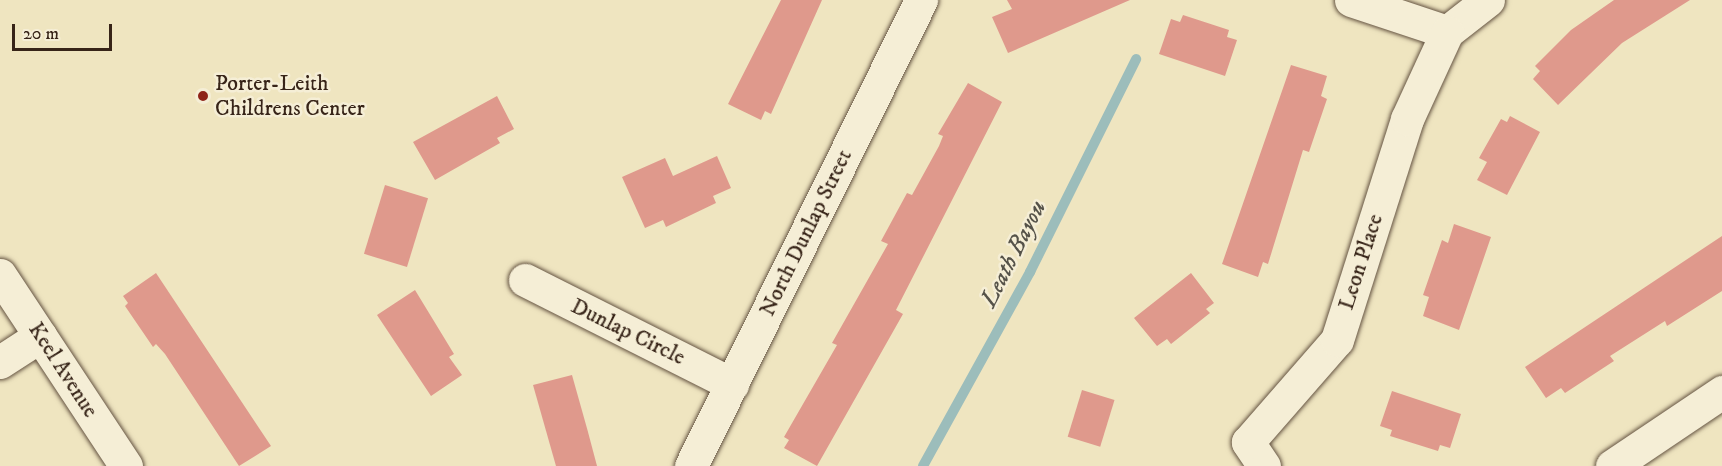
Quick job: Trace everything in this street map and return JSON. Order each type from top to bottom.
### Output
[{"type":"street","name":"North Dunlap Street","points":[[691,466],[921,0]]},
{"type":"street","points":[[1351,0],[1447,32],[1488,0]]},
{"type":"street","name":"Leon Place","points":[[1264,466],[1248,442],[1337,340],[1407,119],[1447,32]]},
{"type":"street","name":"Keel Avenue","points":[[0,275],[126,466]]},
{"type":"street","name":"Dunlap Circle","points":[[525,280],[732,384]]},
{"type":"street","points":[[0,362],[40,336]]},
{"type":"street","points":[[1612,466],[1722,393]]},
{"type":"building","points":[[781,0],[822,0],[771,114],[765,111],[761,120],[728,104]]},
{"type":"building","points":[[1007,0],[1130,0],[1008,53],[992,17],[1012,9]]},
{"type":"building","points":[[1614,0],[1690,0],[1622,43],[1558,105],[1533,79],[1540,71],[1535,66],[1571,30]]},
{"type":"building","points":[[1183,15],[1229,30],[1227,37],[1237,40],[1225,76],[1159,54],[1171,19],[1180,22]]},
{"type":"building","points":[[1291,65],[1327,76],[1321,96],[1327,99],[1309,152],[1303,150],[1268,264],[1263,262],[1258,277],[1222,264]]},
{"type":"building","points":[[968,83],[1002,102],[896,310],[903,314],[817,466],[784,448],[789,440],[784,437],[837,345],[832,343],[888,244],[881,241],[907,193],[912,195],[939,146],[943,136],[938,134]]},
{"type":"building","points":[[497,96],[514,129],[497,138],[500,143],[435,180],[413,142]]},
{"type":"building","points":[[1510,116],[1540,132],[1507,195],[1477,180],[1487,162],[1479,158],[1501,119],[1507,122]]},
{"type":"building","points":[[717,156],[731,188],[713,196],[716,203],[666,227],[663,220],[645,228],[622,177],[665,158],[673,176]]},
{"type":"building","points":[[385,185],[428,198],[407,267],[364,254]]},
{"type":"building","points":[[1454,224],[1491,237],[1459,330],[1423,316],[1429,297],[1423,295],[1442,240],[1448,243]]},
{"type":"building","points":[[1722,236],[1722,291],[1667,326],[1665,321],[1610,356],[1614,361],[1565,393],[1561,388],[1546,398],[1525,367]]},
{"type":"building","points":[[156,273],[271,446],[239,466],[165,354],[156,344],[153,347],[125,306],[128,303],[123,296]]},
{"type":"building","points":[[1191,273],[1214,303],[1206,309],[1210,313],[1171,344],[1167,339],[1157,346],[1134,318]]},
{"type":"building","points":[[415,290],[454,354],[449,357],[462,375],[431,396],[377,315]]},
{"type":"building","points":[[572,375],[597,466],[556,466],[533,385]]},
{"type":"building","points":[[1082,390],[1115,400],[1100,447],[1068,437]]},
{"type":"building","points":[[1392,391],[1461,414],[1450,448],[1440,445],[1438,451],[1390,436],[1392,430],[1380,426]]},
{"type":"waterway","name":"Leath Bayou","points":[[923,466],[1030,272],[1136,59]]},
{"type":"place","name":"Porter-Leith Childrens Center","points":[[203,96]]}]
